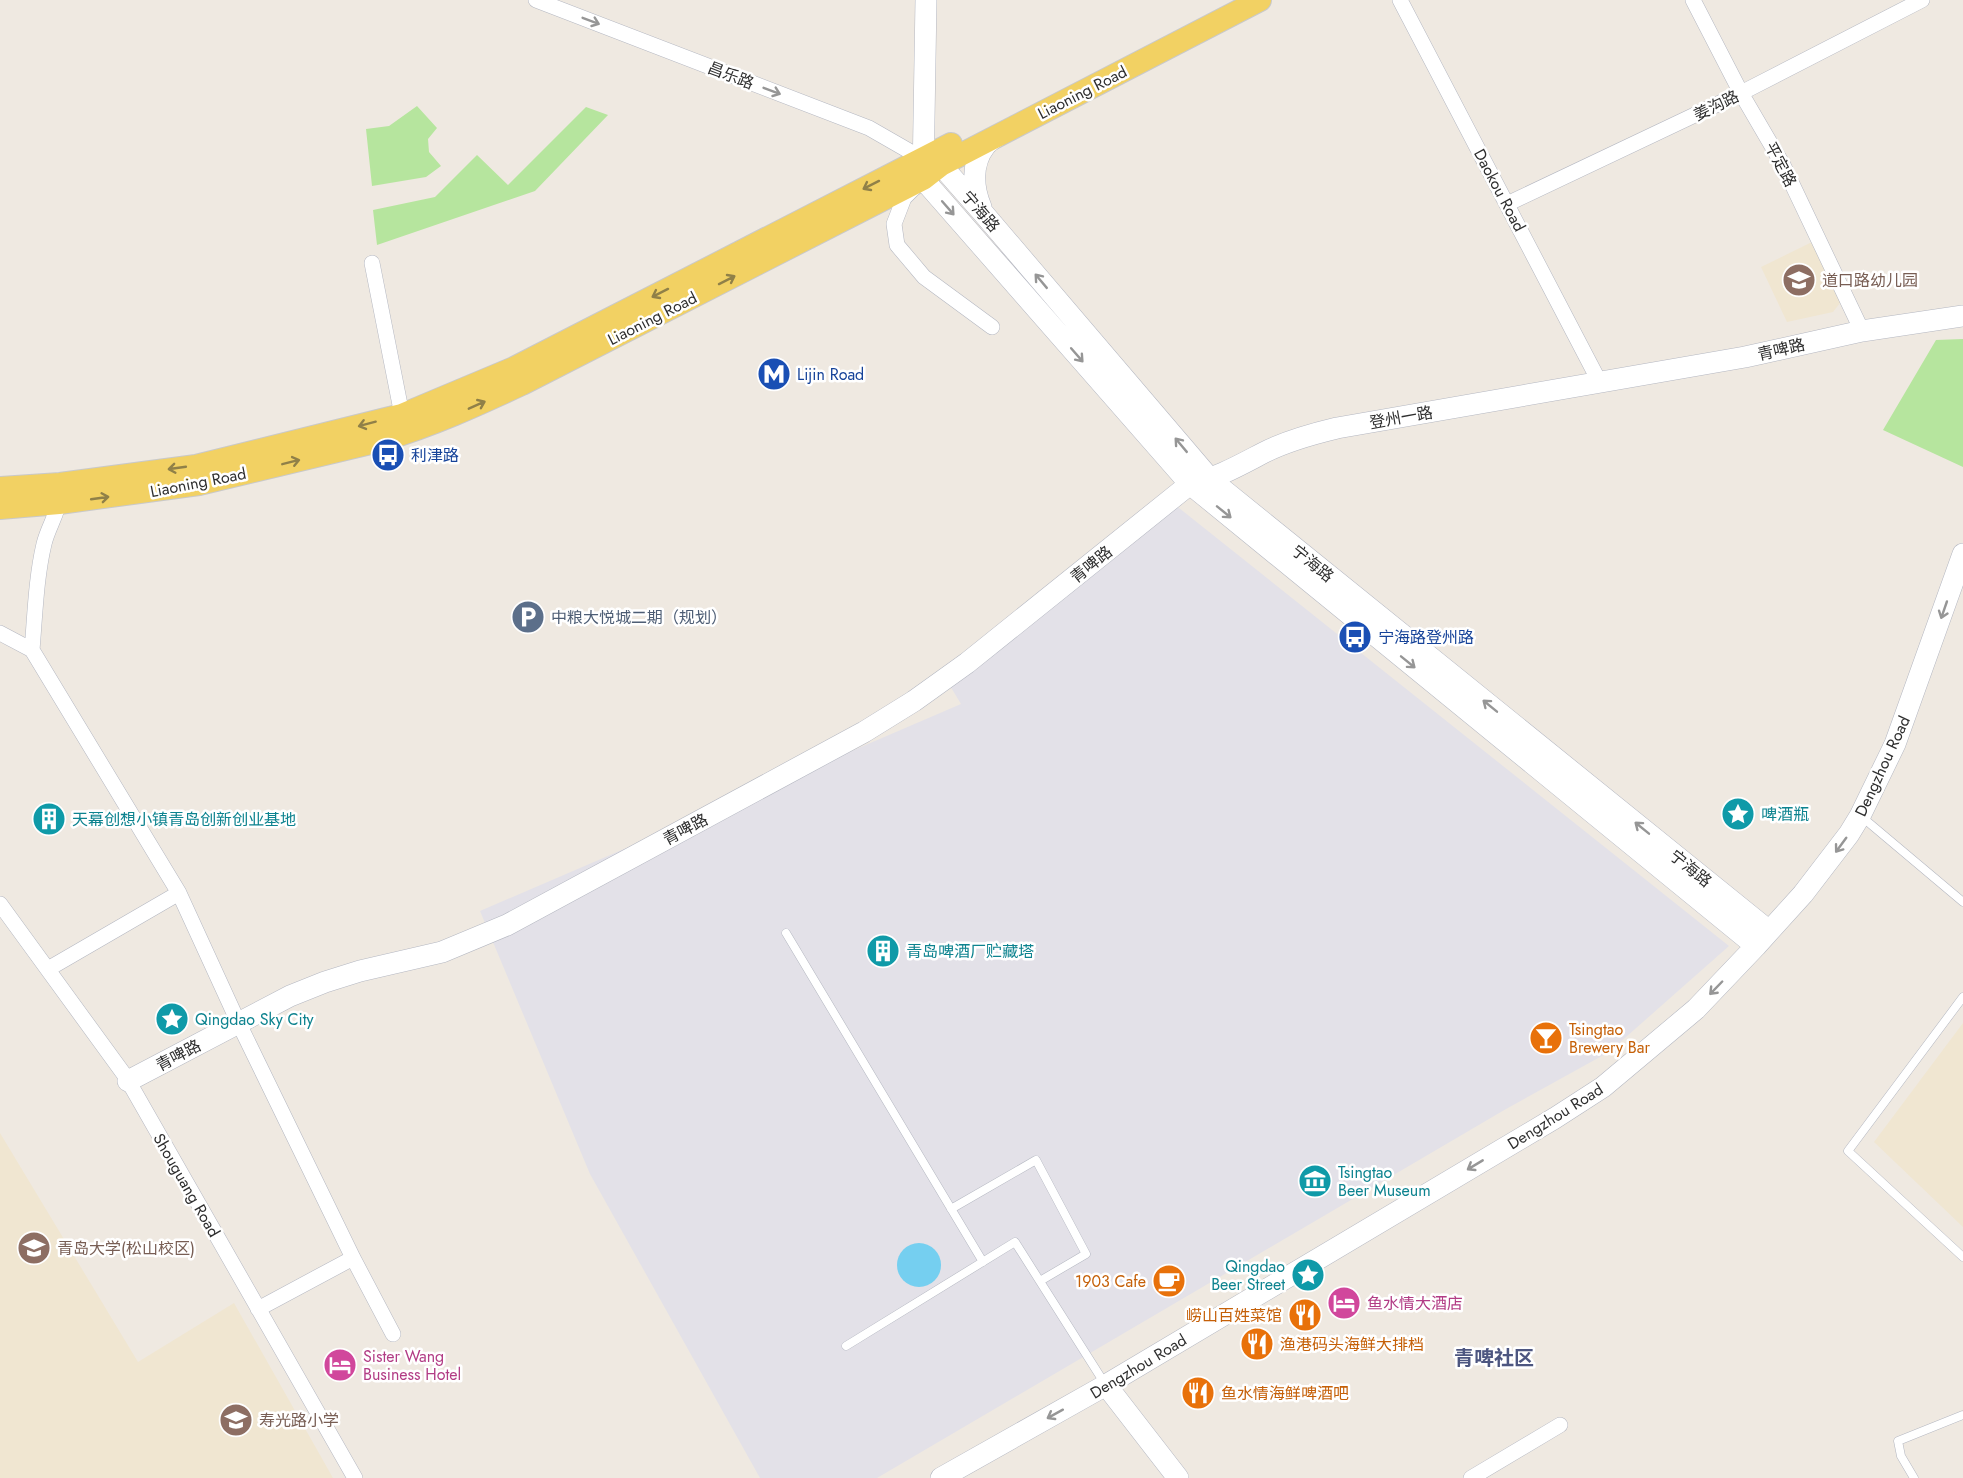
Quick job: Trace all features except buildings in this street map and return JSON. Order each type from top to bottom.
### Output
[{"type":"main road","name":"Liaoning Road","points":[[0,488],[60,494],[199,484],[408,432],[471,408],[522,384],[929,168],[1234,0]]},
{"type":"main road","name":"Liaoning Road","points":[[0,508],[196,466],[402,415],[514,368],[999,135],[1260,0]]},
{"type":"street","name":"昌乐路","points":[[536,0],[869,128],[929,168]]},
{"type":"street","points":[[926,0],[929,168],[904,198],[894,224],[897,245],[924,277],[992,327]]},
{"type":"street","name":"Daokou Road","points":[[1400,0],[1599,381]]},
{"type":"street","name":"平定路","points":[[1694,0],[1741,93],[1783,165],[1862,331]]},
{"type":"street","name":"姜沟路","points":[[1507,204],[1741,93],[1922,0]]},
{"type":"street","points":[[984,214],[975,192],[974,175],[985,146],[999,135]]},
{"type":"street","name":"宁海路","points":[[929,168],[984,214],[1201,482]]},
{"type":"street","name":"宁海路","points":[[929,168],[1201,482],[1763,939]]},
{"type":"street","points":[[372,263],[402,415]]},
{"type":"street","name":"青啤路","points":[[1599,381],[1745,357],[1862,331],[1963,316]]},
{"type":"street","name":"登州一路","points":[[1201,482],[1312,433],[1599,381]]},
{"type":"street","name":"青啤路","points":[[128,1081],[290,996],[316,985],[360,971],[442,952],[507,926],[864,732],[967,663],[1201,482]]},
{"type":"street","points":[[32,650],[45,542],[60,494]]},
{"type":"street","name":"Dengzhou Road","points":[[941,1478],[1106,1386],[1603,1087],[1696,1009],[1763,939],[1809,886],[1860,816],[1906,717],[1963,554]]},
{"type":"street","points":[[0,633],[32,650],[179,893],[234,1013]]},
{"type":"street","points":[[48,969],[179,893]]},
{"type":"street","name":"Shouguang Road","points":[[0,904],[128,1081],[355,1478]]},
{"type":"street","points":[[243,1032],[352,1258],[393,1334]]},
{"type":"street","points":[[258,1309],[352,1258]]},
{"type":"street","points":[[1106,1386],[1178,1478]]},
{"type":"street","points":[[1471,1478],[1560,1425]]},
{"type":"lane","points":[[1860,816],[1963,902]]},
{"type":"lane","points":[[786,933],[983,1262]]},
{"type":"lane","points":[[1963,997],[1848,1151],[1963,1257]]},
{"type":"lane","points":[[951,1209],[1036,1160],[1086,1254],[1040,1281]]},
{"type":"lane","points":[[846,1346],[1015,1242],[1106,1386]]},
{"type":"lane","points":[[1914,1478],[1901,1456],[1898,1441],[1963,1415]]},
{"type":"shaded area","name":"道口路幼儿园","points":[[1812,242],[1838,294],[1840,303],[1833,312],[1787,322],[1761,267]]},
{"type":"shaded area","points":[[1174,504],[1729,946],[1609,1052],[1506,1109],[877,1478],[760,1478],[590,1174],[480,911],[961,704],[941,671]]},
{"type":"shaded area","points":[[1963,1023],[1963,1227],[1874,1142]]},
{"type":"shaded area","name":"青岛大学(松山校区)","points":[[0,1133],[138,1362],[234,1303],[333,1478],[0,1478]]},
{"type":"green space","points":[[417,106],[437,128],[428,139],[429,152],[441,166],[426,177],[372,186],[366,129],[389,126]]},
{"type":"green space","points":[[586,107],[608,115],[535,191],[377,245],[373,210],[435,197],[477,155],[508,185]]},
{"type":"green space","points":[[1963,339],[1963,467],[1883,430],[1936,340]]},
{"type":"water","points":[[919,1243],[934,1250],[941,1265],[934,1280],[919,1287],[904,1280],[897,1265],[904,1250]]},
{"type":"place","name":"道口路幼儿园","points":[[1799,280]]},
{"type":"place","name":"Lijin Road","points":[[774,374]]},
{"type":"place","name":"利津路","points":[[388,455]]},
{"type":"place","name":"中粮大悦城二期（规划）","points":[[528,617]]},
{"type":"place","name":"宁海路登州路","points":[[1355,637]]},
{"type":"place","name":"啤酒瓶","points":[[1738,814]]},
{"type":"place","name":"天幕创想小镇青岛创新创业基地","points":[[49,819]]},
{"type":"place","name":"青岛啤酒厂贮藏塔","points":[[883,951]]},
{"type":"place","name":"Qingdao Sky City","points":[[172,1019]]},
{"type":"place","name":"Tsingtao Brewery Bar","points":[[1546,1038]]},
{"type":"place","name":"Tsingtao Beer Museum","points":[[1315,1181]]},
{"type":"place","name":"青岛大学(松山校区)","points":[[34,1248]]},
{"type":"place","name":"Qingdao Beer Street","points":[[1308,1275]]},
{"type":"place","name":"1903 Cafe","points":[[1169,1281]]},
{"type":"place","name":"鱼水情大酒店","points":[[1344,1303]]},
{"type":"place","name":"崂山百姓菜馆","points":[[1305,1315]]},
{"type":"place","name":"渔港码头海鲜大排档","points":[[1257,1344]]},
{"type":"place","name":"Sister Wang Business Hotel","points":[[340,1365]]},
{"type":"place","name":"鱼水情海鲜啤酒吧","points":[[1198,1393]]},
{"type":"place","name":"寿光路小学","points":[[236,1420]]},
{"type":"district","name":"青啤社区","points":[[1494,1358]]}]
